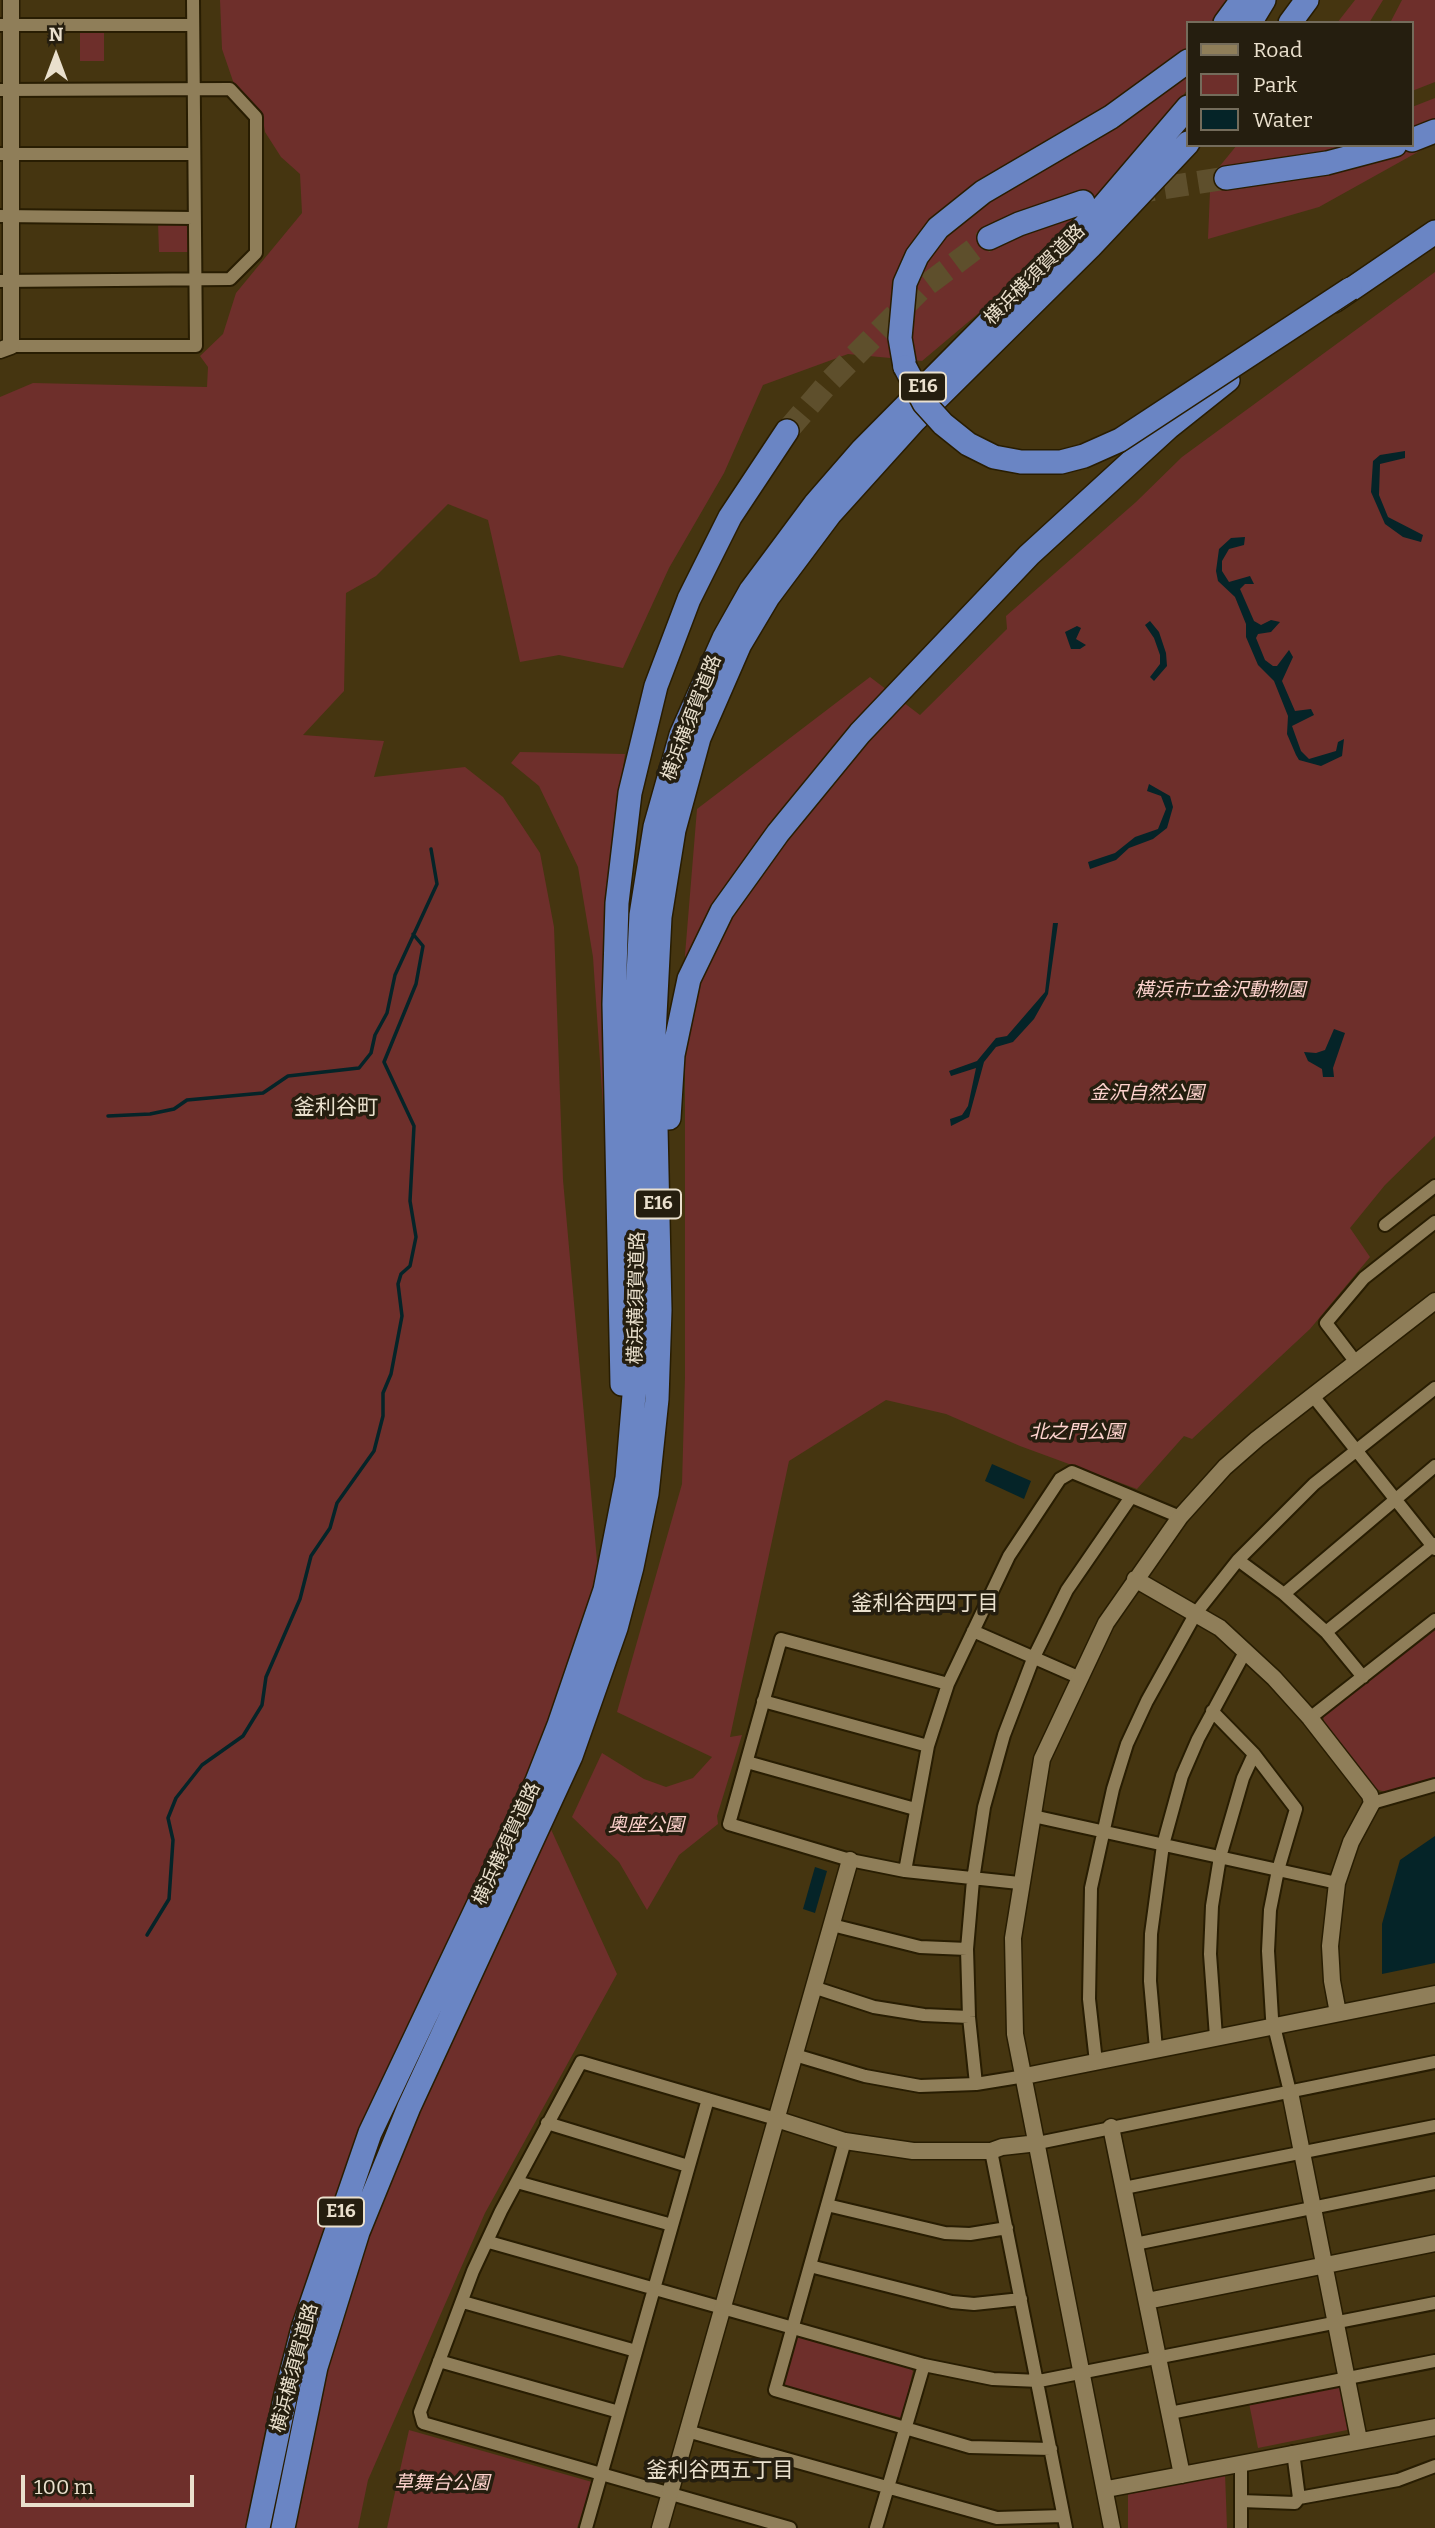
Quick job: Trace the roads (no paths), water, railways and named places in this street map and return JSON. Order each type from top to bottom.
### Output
[{"type":"highway","points":[[1226,21],[1242,0]]},
{"type":"highway","points":[[1251,21],[1264,0]]},
{"type":"highway","points":[[1291,21],[1307,0]]},
{"type":"highway","name":"E16","points":[[1186,62],[1111,117],[983,192],[938,228],[917,256],[905,283],[900,338],[905,367],[923,402],[943,424],[968,444],[994,457],[1021,462],[1061,462],[1084,456],[1121,440],[1435,232]]},
{"type":"highway","name":"横浜横須賀道路","points":[[258,2528],[286,2394],[334,2232],[370,2133],[537,1781],[606,1625],[605,1590],[627,1478],[638,1348],[635,1035],[640,915],[655,827],[677,779],[706,696],[751,590],[815,504],[862,450],[1100,210],[1186,109]]},
{"type":"highway","points":[[1414,139],[1435,131]]},
{"type":"highway","name":"横浜横須賀道路","points":[[706,696],[768,597],[830,514],[914,421],[1090,247],[1186,145]]},
{"type":"highway","points":[[1226,178],[1327,163],[1387,147]]},
{"type":"highway","points":[[989,238],[1019,223],[1083,202]]},
{"type":"highway","name":"E16","points":[[646,1494],[667,1377],[671,1080],[676,1034],[689,979],[722,911],[738,886],[860,733],[975,610],[1104,484],[1210,393],[1350,289]]},
{"type":"highway","name":"E16","points":[[605,1590],[622,1387],[614,1034],[617,903],[634,770],[656,686],[689,599],[712,551],[762,466],[787,431]]},
{"type":"highway","name":"横浜横須賀道路","points":[[283,2528],[316,2367],[358,2232],[409,2107],[571,1756],[606,1625],[646,1494],[657,1399],[660,1310],[654,1096],[656,974],[677,779]]},
{"type":"street","points":[[10,0],[5,25],[5,348],[197,346],[193,0]]},
{"type":"street","points":[[5,25],[193,25]]},
{"type":"street","points":[[5,90],[230,89],[256,117],[256,253],[230,279],[5,281]]},
{"type":"street","points":[[5,155],[194,154]]},
{"type":"street","points":[[5,216],[194,218]]},
{"type":"street","points":[[1385,1224],[1435,1186]]},
{"type":"street","points":[[1355,1361],[1326,1323],[1364,1278],[1435,1222]]},
{"type":"street","points":[[1112,2528],[1107,2489],[1015,2034],[1013,1938],[1042,1759],[1078,1677],[1106,1623],[1180,1517],[1225,1467],[1355,1361],[1435,1301]]},
{"type":"street","points":[[1096,2062],[1089,1998],[1091,1888],[1102,1833],[1127,1744],[1147,1701],[1196,1613],[1238,1560],[1283,1512],[1435,1388]]},
{"type":"street","points":[[1313,1396],[1434,1547],[1326,1633]]},
{"type":"street","points":[[1284,1594],[1394,1498],[1435,1466]]},
{"type":"street","points":[[905,1871],[928,1746],[948,1684],[1009,1556],[1066,1474],[1072,1472],[1180,1517]]},
{"type":"street","points":[[976,2084],[969,2017],[967,1949],[972,1880],[987,1795],[1004,1735],[1033,1658],[1067,1590],[1131,1497]]},
{"type":"street","points":[[1238,1560],[1284,1594],[1326,1633],[1363,1677]]},
{"type":"street","points":[[1135,1579],[1220,1628],[1274,1678],[1310,1718],[1370,1795],[1372,1803],[1352,1842],[1337,1883],[1331,1946],[1332,1981],[1338,2013]]},
{"type":"street","points":[[1310,1718],[1435,1620]]},
{"type":"street","points":[[973,1631],[1078,1677]]},
{"type":"street","points":[[948,1684],[781,1639],[729,1824],[850,1860],[905,1871],[1020,1883]]},
{"type":"street","points":[[1156,2049],[1150,1981],[1151,1945],[1163,1845],[1182,1776],[1212,1711],[1245,1652]]},
{"type":"street","points":[[763,1701],[928,1746]]},
{"type":"street","points":[[1212,1711],[1254,1754],[1296,1809],[1278,1870],[1270,1910],[1268,1951],[1272,2018],[1277,2027],[1359,2440]]},
{"type":"street","points":[[1216,2037],[1210,1954],[1212,1906],[1220,1857],[1243,1777],[1254,1754]]},
{"type":"street","points":[[747,1762],[915,1809]]},
{"type":"street","points":[[1372,1803],[1435,1785]]},
{"type":"street","points":[[1033,1816],[1337,1883]]},
{"type":"street","points":[[660,2528],[850,1860]]},
{"type":"street","points":[[832,1925],[920,1947],[967,1949]]},
{"type":"street","points":[[813,1987],[874,2007],[924,2015],[969,2017]]},
{"type":"street","points":[[795,2055],[865,2076],[920,2085],[976,2084],[1435,1994]]},
{"type":"street","points":[[790,2528],[423,2423],[420,2412],[473,2272],[547,2123],[581,2062],[845,2141],[913,2151],[991,2151],[1435,2062]]},
{"type":"street","points":[[586,2528],[708,2099]]},
{"type":"street","points":[[547,2123],[688,2166]]},
{"type":"street","points":[[1124,2188],[1435,2126]]},
{"type":"street","points":[[1111,2127],[1182,2475]]},
{"type":"street","points":[[845,2141],[775,2390],[970,2447],[1051,2449]]},
{"type":"street","points":[[687,2431],[997,2518],[1064,2522],[1039,2381],[991,2151]]},
{"type":"street","points":[[517,2182],[672,2225]]},
{"type":"street","points":[[1135,2244],[1435,2183]]},
{"type":"street","points":[[827,2205],[945,2234],[970,2234],[1007,2228]]},
{"type":"street","points":[[489,2242],[975,2377],[1039,2381],[1435,2302]]},
{"type":"street","points":[[1147,2301],[1435,2243]]},
{"type":"street","points":[[810,2266],[952,2302],[974,2304],[1021,2299]]},
{"type":"street","points":[[463,2302],[636,2351]]},
{"type":"street","points":[[439,2361],[619,2413]]},
{"type":"street","points":[[1170,2413],[1435,2361]]},
{"type":"street","points":[[876,2528],[924,2365]]},
{"type":"street","points":[[1107,2489],[1435,2427]]},
{"type":"street","points":[[1293,2452],[1299,2498]]},
{"type":"street","points":[[1241,2465],[1241,2528]]},
{"type":"street","points":[[1241,2501],[1295,2503],[1299,2498],[1398,2480],[1435,2466]]},
{"type":"water","points":[[1405,451],[1405,458],[1380,464],[1379,495],[1388,517],[1423,535],[1421,542],[1403,537],[1385,524],[1371,492],[1373,461],[1380,455]]},
{"type":"water","points":[[1245,537],[1244,545],[1229,549],[1222,561],[1222,571],[1229,582],[1250,576],[1254,584],[1245,584],[1240,589],[1254,621],[1261,625],[1271,620],[1280,622],[1271,632],[1258,634],[1256,638],[1265,660],[1273,666],[1277,666],[1289,650],[1293,657],[1282,681],[1295,711],[1311,709],[1314,715],[1292,726],[1301,751],[1309,759],[1336,751],[1338,742],[1344,739],[1342,756],[1321,766],[1299,760],[1296,755],[1287,734],[1288,716],[1274,681],[1258,665],[1246,637],[1246,624],[1235,597],[1218,581],[1216,571],[1219,549],[1231,538]]},
{"type":"water","points":[[1150,621],[1159,632],[1167,666],[1154,681],[1150,677],[1160,664],[1160,655],[1154,638],[1145,625]]},
{"type":"water","points":[[1077,626],[1081,628],[1076,639],[1086,645],[1080,649],[1071,649],[1065,632]]},
{"type":"water","points":[[1149,784],[1170,796],[1173,807],[1167,828],[1153,839],[1129,848],[1116,860],[1090,869],[1088,862],[1115,853],[1135,837],[1158,829],[1166,809],[1161,796],[1147,791]]},
{"type":"water","points":[[1053,923],[1058,923],[1048,994],[1034,1019],[1013,1042],[996,1047],[984,1062],[969,1117],[951,1126],[950,1119],[962,1115],[968,1106],[976,1068],[951,1076],[949,1071],[977,1061],[996,1038],[1007,1036],[1045,992]]},
{"type":"water","points":[[1334,1029],[1345,1033],[1333,1068],[1334,1077],[1323,1077],[1322,1069],[1308,1061],[1304,1052],[1316,1053],[1325,1050]]},
{"type":"water","points":[[992,1464],[1031,1481],[1024,1499],[985,1481]]},
{"type":"water","points":[[1435,1836],[1435,1963],[1382,1974],[1382,1924],[1400,1860]]},
{"type":"water","points":[[815,1867],[827,1871],[815,1913],[803,1909]]},
{"type":"waterway","points":[[108,1116],[150,1114],[174,1109],[187,1100],[263,1093],[288,1076],[359,1068],[371,1053],[375,1035],[387,1013],[395,975],[437,884],[431,849]]},
{"type":"waterway","points":[[147,1935],[169,1899],[173,1840],[168,1818],[176,1798],[202,1765],[243,1736],[262,1705],[266,1677],[300,1599],[311,1556],[330,1528],[337,1503],[374,1451],[383,1416],[383,1393],[391,1374],[402,1316],[398,1284],[401,1274],[410,1266],[416,1237],[410,1201],[414,1126],[384,1062],[416,984],[423,946],[413,934]]},
{"type":"tunnel","points":[[1131,193],[1226,178]]},
{"type":"tunnel","points":[[787,431],[831,380],[920,290],[989,238]]},
{"type":"district","name":"釜利谷町","points":[[336,1108]]},
{"type":"district","name":"釜利谷西四丁目","points":[[925,1604]]},
{"type":"district","name":"釜利谷西五丁目","points":[[720,2471]]},
{"type":"park label","name":"横浜市立金沢動物園","points":[[1220,991]]},
{"type":"park label","name":"金沢自然公園","points":[[1147,1094]]},
{"type":"park label","name":"北之門公園","points":[[1077,1433]]},
{"type":"park label","name":"奥座公園","points":[[646,1826]]},
{"type":"park label","name":"草舞台公園","points":[[442,2484]]}]
